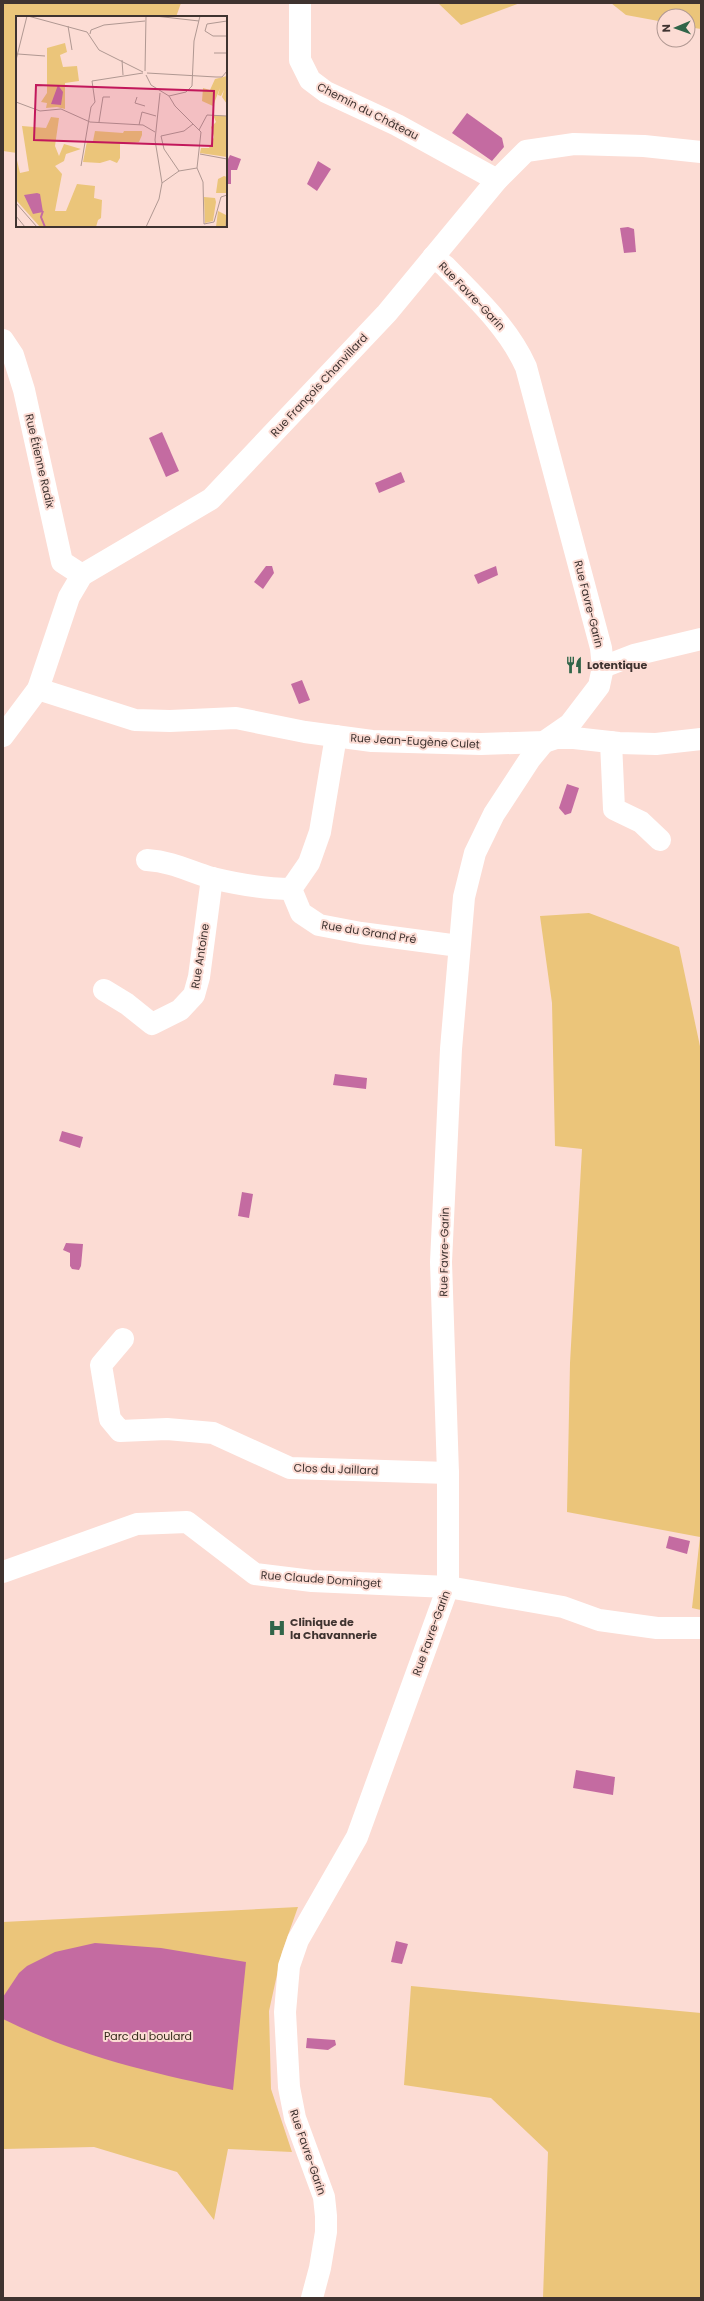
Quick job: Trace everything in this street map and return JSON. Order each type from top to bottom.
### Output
[{"type":"street","name":"Chemin du Château","points":[[300,3],[300,60],[310,80],[326,92],[397,125],[497,180]]},
{"type":"street","name":"Rue François Chanvillard","points":[[3,736],[38,689],[69,597],[82,575],[211,499],[387,313],[497,180],[526,151],[574,144],[644,146],[701,152]]},
{"type":"street","name":"Rue Favre-Garin","points":[[312,2298],[326,2232],[326,2216],[324,2197],[296,2118],[289,2087],[285,2012],[289,1966],[298,1940],[357,1838],[448,1587],[448,1472],[442,1262],[451,1049],[464,898],[475,853],[494,814],[530,759],[544,742],[570,724],[599,686],[603,667],[599,641],[526,367],[517,347],[506,332],[444,266],[433,257]]},
{"type":"street","name":"Rue Étienne Radix","points":[[3,340],[13,355],[24,390],[62,562],[82,575]]},
{"type":"street","points":[[603,667],[634,655],[701,639]]},
{"type":"street","name":"Rue Jean-Eugène Culet","points":[[38,689],[135,720],[170,721],[236,718],[336,736],[403,742],[481,744],[544,742],[556,738],[574,738],[611,742],[656,744],[701,739]]},
{"type":"street","points":[[147,860],[167,862],[212,878],[276,889],[291,889],[309,863],[320,832],[336,736]]},
{"type":"street","points":[[611,742],[614,809],[641,822],[660,840]]},
{"type":"street","name":"Rue Antoine","points":[[104,990],[127,1004],[152,1024],[180,1010],[194,995],[199,976],[212,878]]},
{"type":"street","name":"Rue du Grand Pré","points":[[291,889],[301,913],[319,925],[361,933],[460,946]]},
{"type":"street","name":"Clos du Jaillard","points":[[123,1339],[101,1365],[110,1419],[120,1430],[167,1429],[212,1433],[290,1468],[448,1472]]},
{"type":"street","name":"Rue Claude Dominget","points":[[3,1572],[137,1524],[187,1522],[255,1574],[312,1581],[448,1587],[563,1607],[599,1620],[657,1628],[701,1628]]},
{"type":"green space","points":[[3,3],[181,3],[176,16],[16,16],[16,153],[3,151]]},
{"type":"green space","points":[[438,3],[520,3],[461,25]]},
{"type":"green space","points":[[611,3],[701,3],[701,29],[696,28],[696,8],[656,8],[656,21],[626,15]]},
{"type":"green space","points":[[589,913],[679,947],[701,1051],[701,1610],[692,1608],[700,1537],[567,1512],[570,1363],[582,1149],[555,1146],[552,1003],[540,916]]},
{"type":"green space","name":"Parc du boulard","points":[[298,1907],[282,1952],[269,2011],[271,2089],[292,2152],[228,2149],[214,2220],[177,2172],[94,2147],[3,2149],[3,1922]]},
{"type":"green space","points":[[411,1986],[701,2013],[701,2298],[543,2298],[548,2152],[491,2098],[404,2085]]},
{"type":"shaded area","points":[[467,113],[502,138],[504,147],[492,161],[452,133]]},
{"type":"shaded area","points":[[230,155],[241,159],[237,170],[231,170],[231,184],[227,184],[228,159]]},
{"type":"shaded area","points":[[318,161],[331,169],[317,191],[307,184]]},
{"type":"shaded area","points":[[628,227],[634,229],[636,252],[624,253],[620,228]]},
{"type":"shaded area","points":[[162,432],[179,471],[166,477],[149,438]]},
{"type":"shaded area","points":[[401,472],[405,482],[379,493],[375,483]]},
{"type":"shaded area","points":[[266,566],[272,566],[274,573],[263,589],[254,582]]},
{"type":"shaded area","points":[[496,566],[498,575],[478,584],[474,575]]},
{"type":"shaded area","points":[[302,680],[310,700],[299,704],[291,684]]},
{"type":"shaded area","points":[[567,784],[579,788],[571,813],[565,815],[559,808]]},
{"type":"shaded area","points":[[335,1074],[367,1078],[366,1089],[333,1085]]},
{"type":"shaded area","points":[[62,1131],[83,1137],[80,1148],[59,1141]]},
{"type":"shaded area","points":[[242,1192],[253,1194],[249,1218],[238,1216]]},
{"type":"shaded area","points":[[66,1243],[83,1244],[81,1266],[79,1270],[72,1269],[70,1266],[70,1253],[63,1250]]},
{"type":"shaded area","points":[[669,1536],[690,1541],[687,1554],[666,1548]]},
{"type":"shaded area","points":[[576,1770],[615,1777],[613,1795],[573,1788]]},
{"type":"shaded area","points":[[396,1941],[408,1944],[402,1964],[391,1962]]},
{"type":"shaded area","points":[[95,1943],[161,1948],[246,1962],[233,2090],[115,2062],[58,2043],[3,2019],[3,1997],[19,1973],[27,1966],[55,1952]]},
{"type":"shaded area","points":[[307,2038],[335,2040],[336,2045],[328,2050],[306,2048]]},
{"type":"place","name":"Lotentique","points":[[574,665]]},
{"type":"place","name":"Clinique de la Chavannerie","points":[[277,1628]]}]
